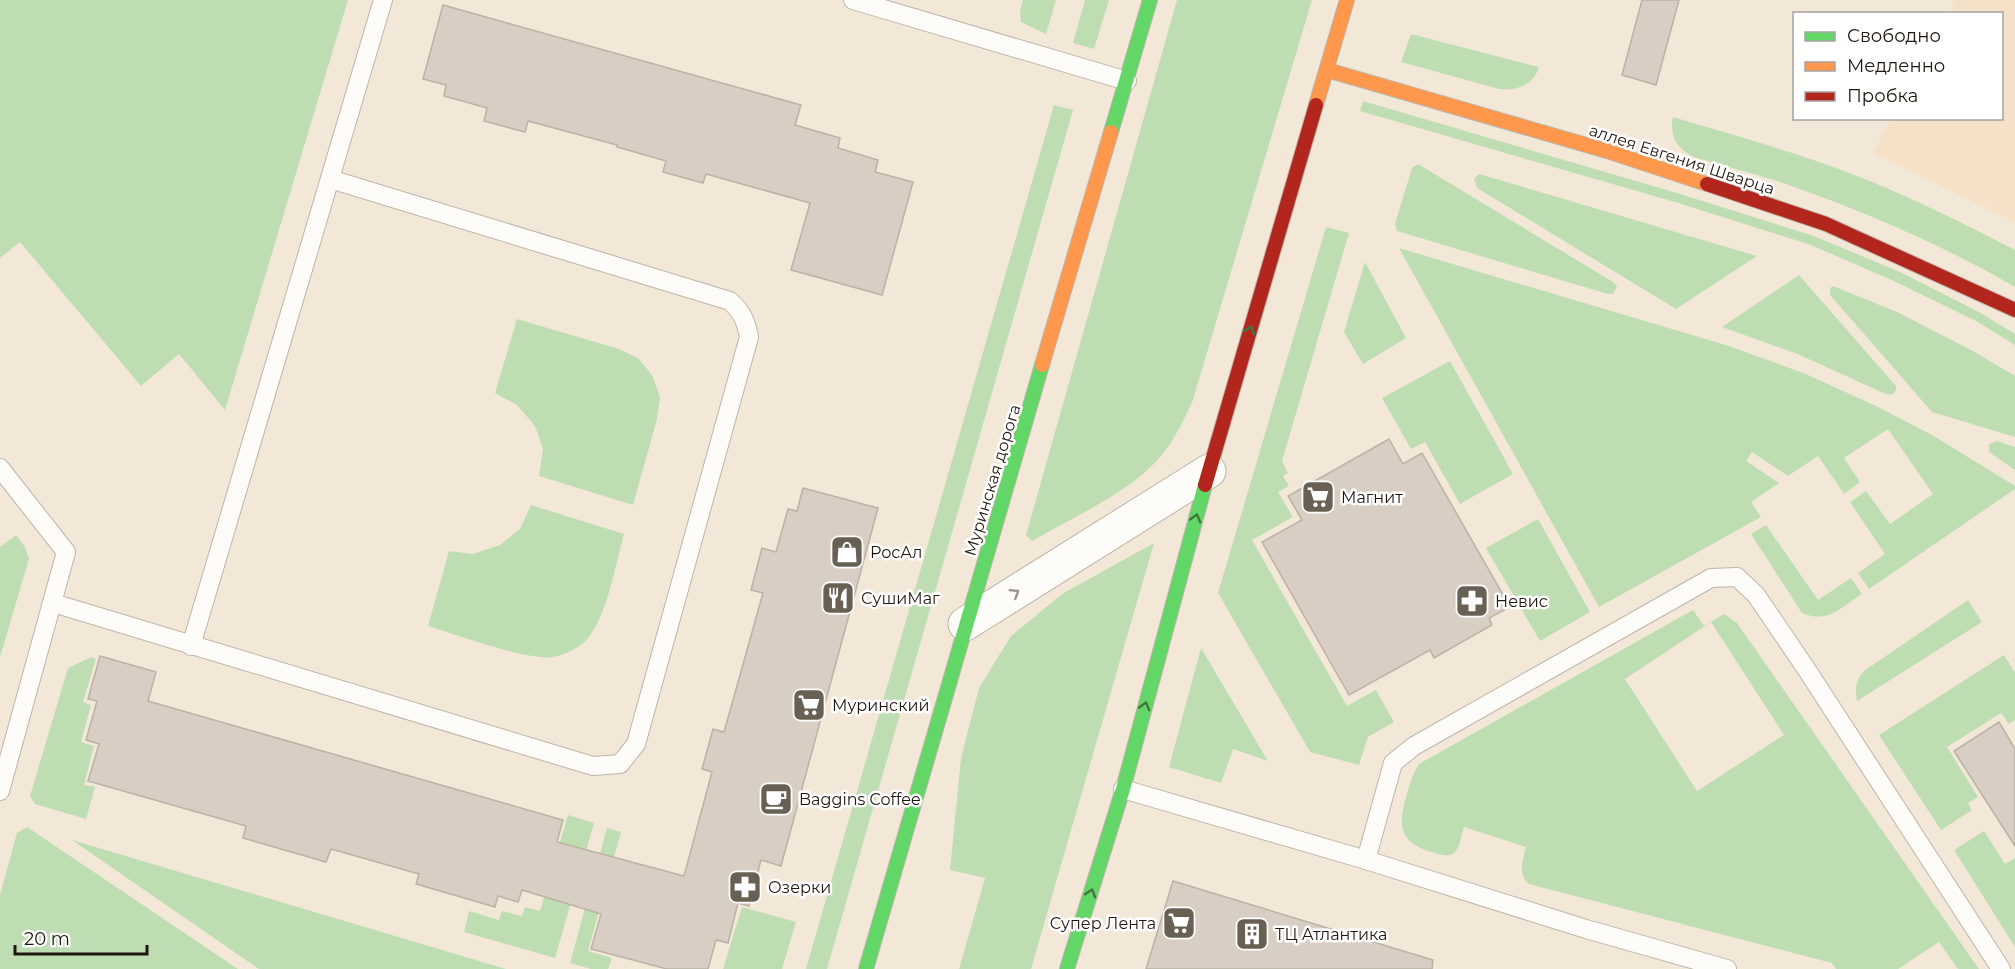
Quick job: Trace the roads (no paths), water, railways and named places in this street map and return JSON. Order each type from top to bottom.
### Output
[{"type":"street","name":"Муринская дорога","points":[[866,969],[965,624],[1150,0]]},
{"type":"street","points":[[1067,969],[1123,789],[1209,471],[1347,0]]},
{"type":"street","name":"аллея Евгения Шварца","points":[[1328,70],[1607,151],[1826,224],[2015,310]]},
{"type":"street","points":[[965,624],[1209,471]]},
{"type":"lane","points":[[191,646],[383,0]]},
{"type":"lane","points":[[853,0],[1127,81]]},
{"type":"lane","points":[[53,603],[593,766],[620,764],[636,744],[749,337],[746,322],[739,310],[730,302],[330,179]]},
{"type":"lane","points":[[0,468],[66,552],[0,792]]},
{"type":"lane","points":[[1366,860],[1394,763],[1414,746],[1711,578],[1737,578],[1756,595],[1794,651],[2001,969]]},
{"type":"lane","points":[[1123,789],[1366,860],[1586,929],[1727,969]]},
{"type":"place","name":"Магнит","points":[[1318,497]]},
{"type":"place","name":"РосАл","points":[[847,552]]},
{"type":"place","name":"СушиМаг","points":[[838,598]]},
{"type":"place","name":"Невис","points":[[1472,601]]},
{"type":"place","name":"Муринский","points":[[809,705]]},
{"type":"place","name":"Baggins Coffee","points":[[776,799]]},
{"type":"place","name":"Озерки","points":[[745,887]]},
{"type":"place","name":"Супер Лента","points":[[1179,923]]},
{"type":"place","name":"ТЦ Атлантика","points":[[1252,934]]}]
